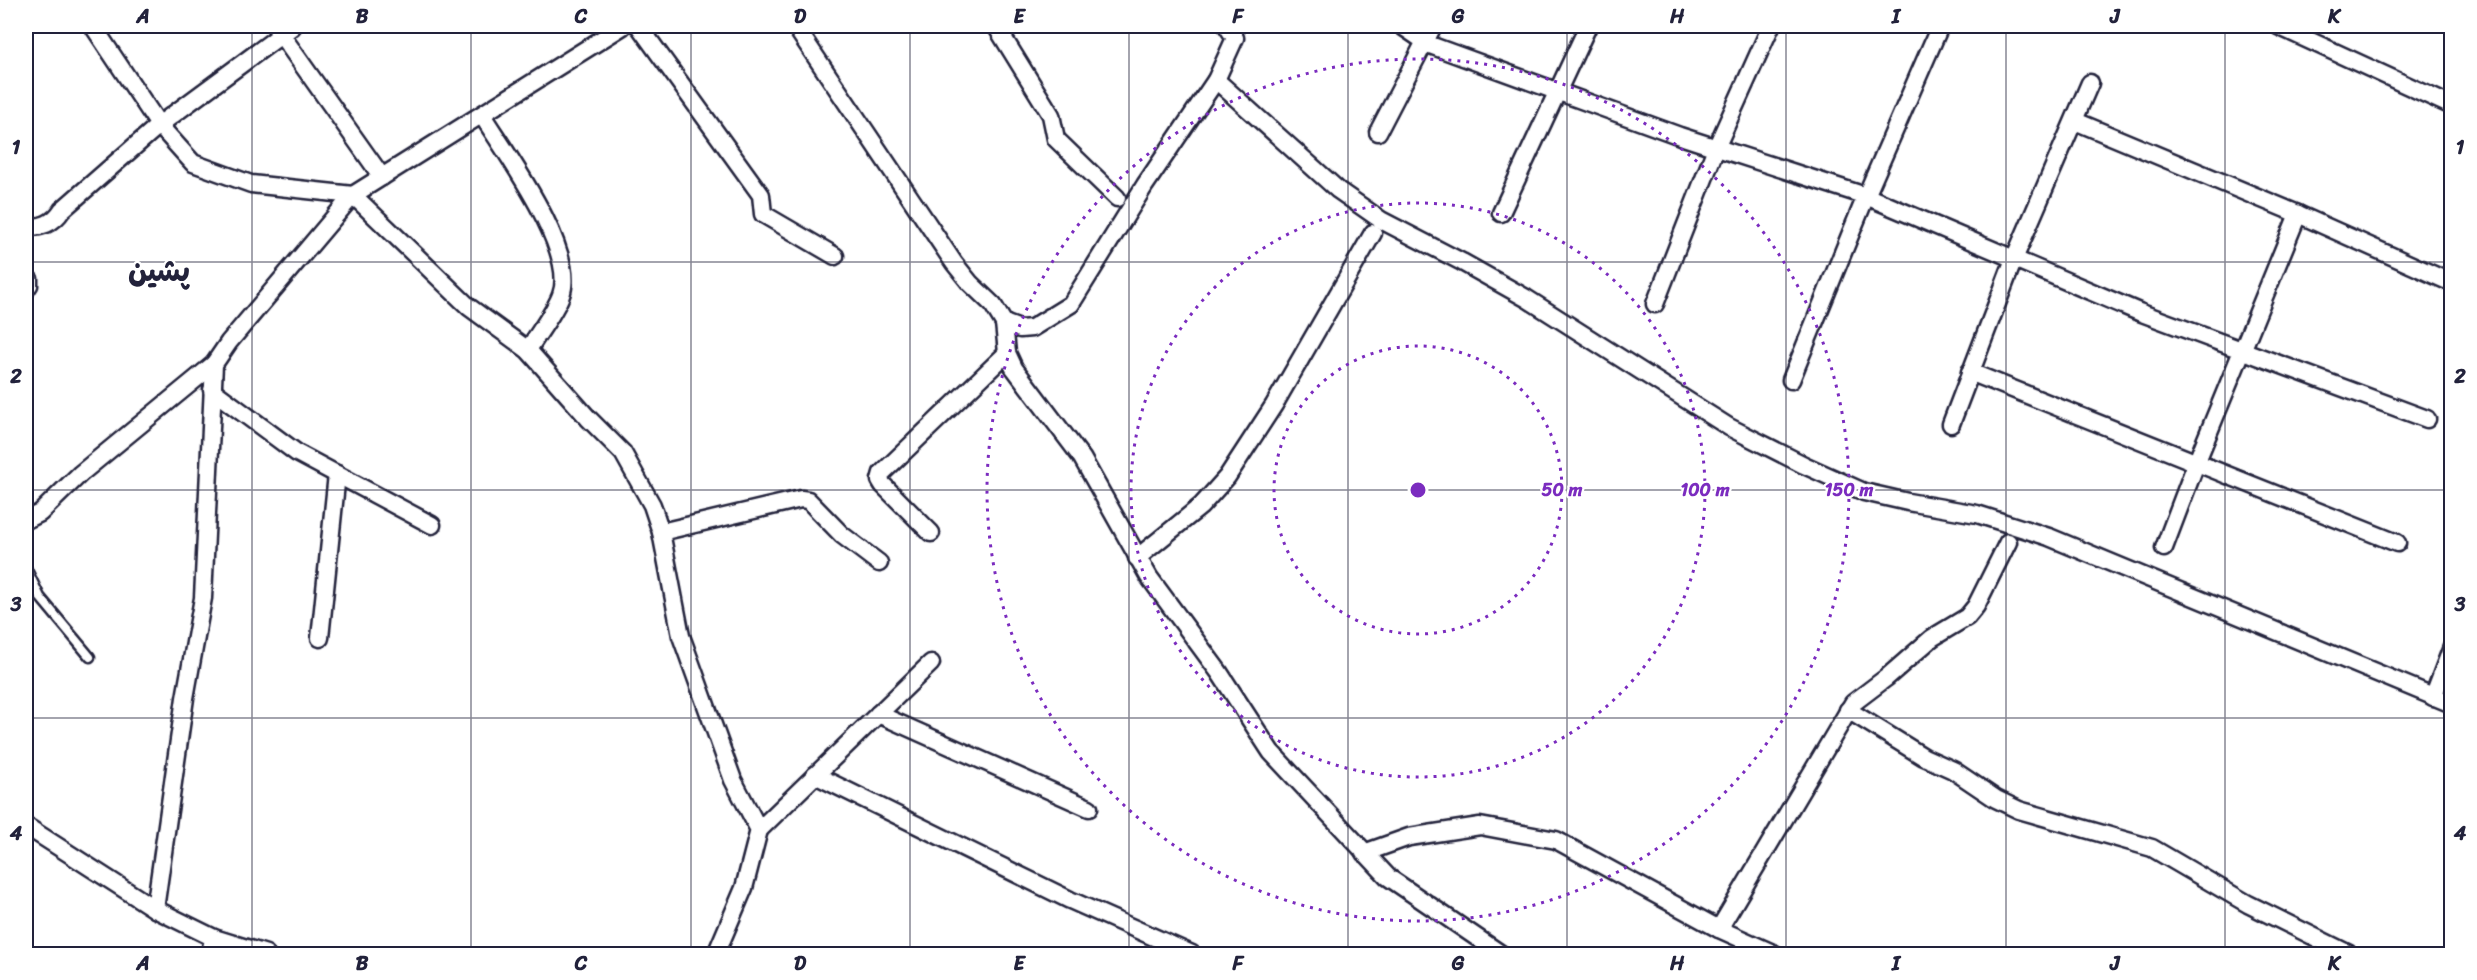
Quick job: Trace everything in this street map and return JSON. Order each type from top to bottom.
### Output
[{"type":"street","points":[[93,26],[159,125],[193,163],[251,184],[353,195],[469,307],[528,350],[588,418],[623,453],[652,505],[661,532],[681,636],[733,780],[759,830]]},
{"type":"street","points":[[26,520],[40,513],[80,474],[214,363],[229,342],[353,195],[623,26]]},
{"type":"street","points":[[639,26],[761,195],[763,214],[836,256]]},
{"type":"street","points":[[795,26],[954,263],[970,284],[993,305],[1004,324],[1007,353],[1014,368],[1082,458],[1137,558],[1219,672],[1271,752],[1388,877],[1502,954]]},
{"type":"street","points":[[996,26],[1051,115],[1056,139],[1117,198]]},
{"type":"street","points":[[1004,324],[1020,329],[1032,328],[1071,304],[1145,185],[1216,80],[1235,38],[1227,26]]},
{"type":"street","points":[[1402,26],[1425,42],[1558,92],[1866,196],[2139,312],[2427,419]]},
{"type":"street","points":[[1378,132],[1433,26]]},
{"type":"street","points":[[1501,213],[1588,26]]},
{"type":"street","points":[[1655,304],[1716,147],[1771,26]]},
{"type":"street","points":[[1791,380],[1866,196],[1940,26]]},
{"type":"street","points":[[2278,26],[2451,106]]},
{"type":"street","points":[[26,226],[42,226],[57,218],[62,210],[159,125],[283,28],[382,177]]},
{"type":"street","points":[[1216,80],[1338,190],[1381,220],[1526,298],[1729,427],[1864,492],[1977,514],[2049,537],[2451,704]]},
{"type":"street","points":[[1951,424],[2014,259],[2090,83]]},
{"type":"street","points":[[482,115],[547,222],[559,251],[563,278],[562,294],[528,350]]},
{"type":"street","points":[[2075,121],[2298,214],[2451,283]]},
{"type":"street","points":[[2164,548],[2298,214]]},
{"type":"street","points":[[1137,558],[1201,506],[1227,477],[1274,405],[1373,233]]},
{"type":"street","points":[[931,533],[883,485],[880,480],[882,473],[1007,353]]},
{"type":"street","points":[[155,909],[181,723],[202,598],[214,363]]},
{"type":"street","points":[[1970,372],[2397,543]]},
{"type":"street","points":[[212,390],[297,453],[432,525]]},
{"type":"street","points":[[320,638],[338,474]]},
{"type":"street","points":[[661,532],[808,500],[842,535],[879,563]]},
{"type":"street","points":[[1719,929],[1853,703],[1932,638],[1967,617],[1976,606],[2008,542]]},
{"type":"street","points":[[2433,697],[2451,647]]},
{"type":"street","points":[[716,954],[744,888],[759,830],[931,663]]},
{"type":"street","points":[[1848,710],[1924,757],[1953,770],[1996,799],[2019,810],[2152,848],[2248,904],[2349,954]]},
{"type":"street","points":[[878,714],[1089,808]]},
{"type":"street","points":[[815,775],[1070,900],[1192,954]]},
{"type":"street","points":[[26,826],[155,909],[214,938],[266,954]]},
{"type":"street","points":[[1364,853],[1409,837],[1480,826],[1556,840],[1719,929],[1775,954]]},
{"type":"street","points":[[209,954],[214,938]]},
{"type":"lane","points":[[26,272],[33,278],[33,286],[26,297]]},
{"type":"lane","points":[[26,568],[40,597],[90,657]]},
{"type":"district","name":"پشین","points":[[159,271]]}]
